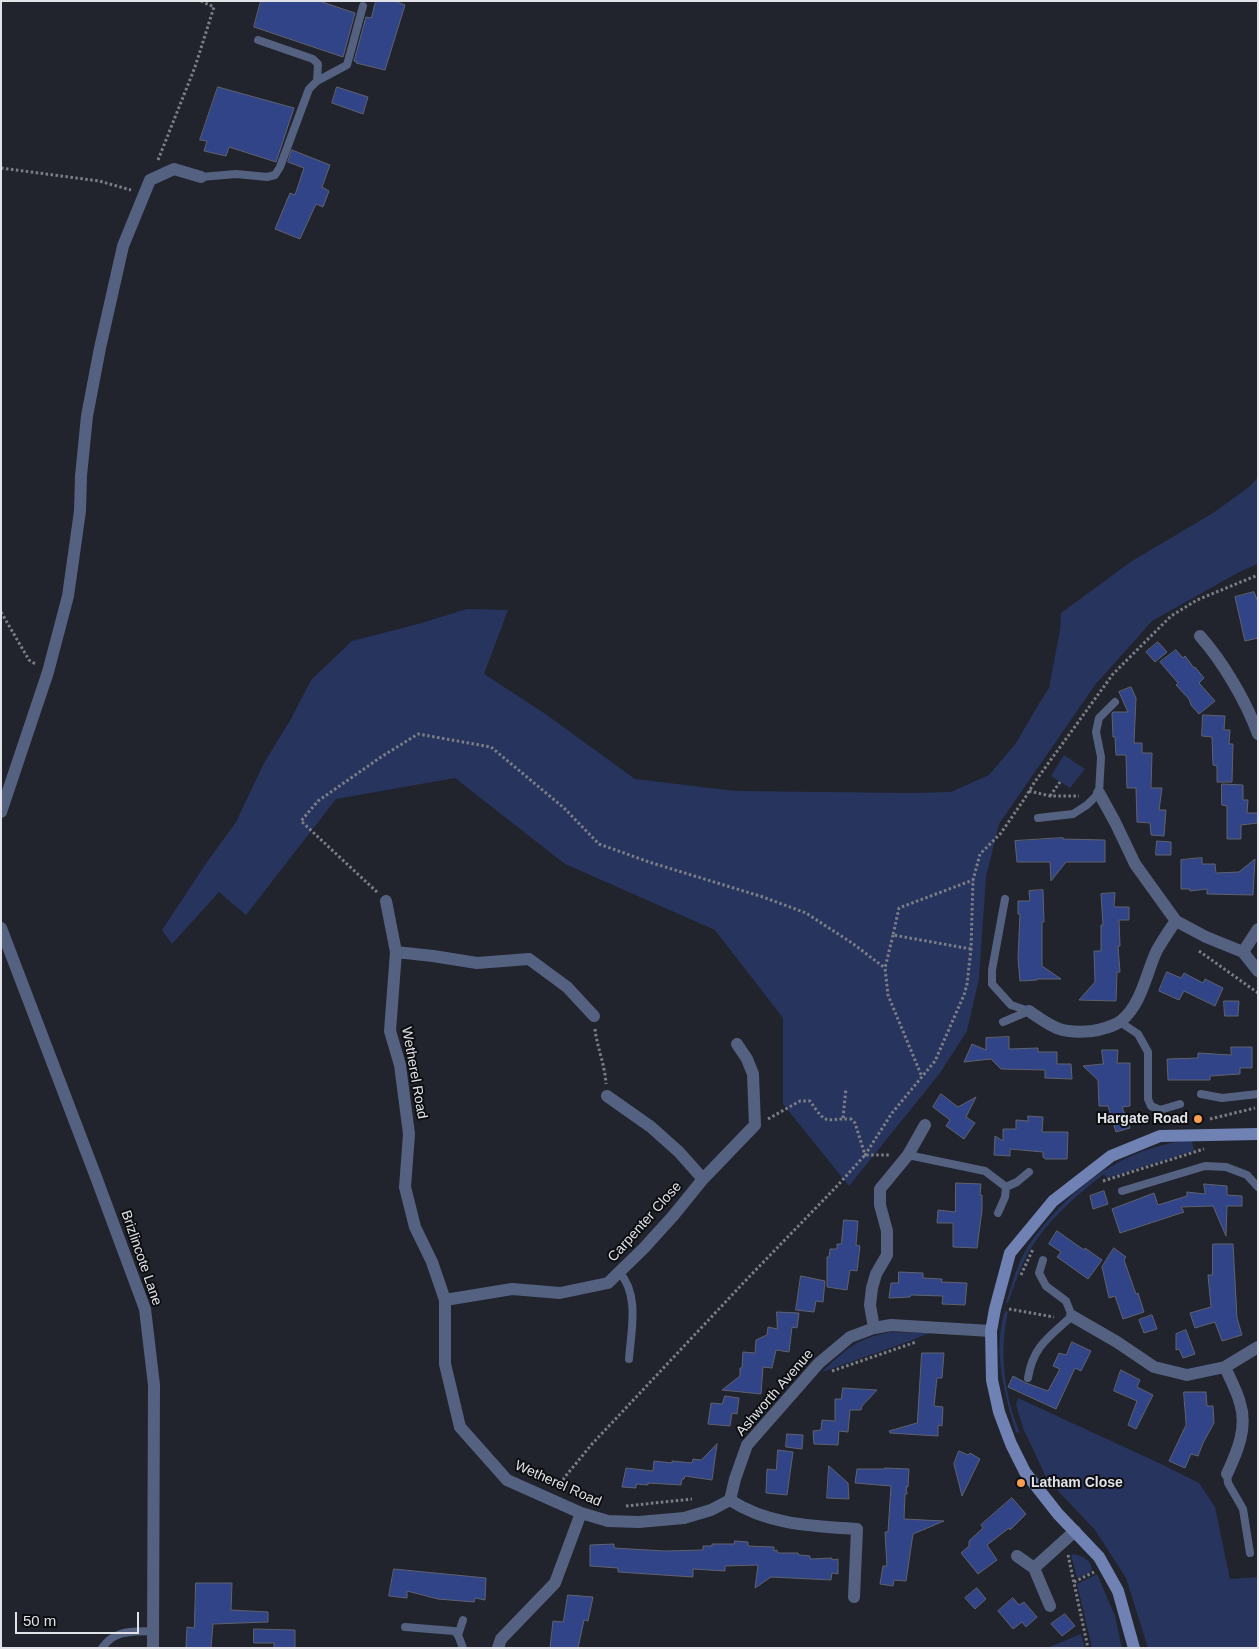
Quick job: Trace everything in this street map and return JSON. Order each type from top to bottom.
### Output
[{"type":"street","points":[[1,812],[48,672],[68,596],[80,511],[81,476],[87,416],[123,246],[150,180],[174,169],[201,177]]},
{"type":"street","points":[[1200,636],[1212,649],[1250,712],[1258,734]]},
{"type":"street","points":[[1099,793],[1135,864],[1176,921],[1206,937],[1243,952],[1258,971]]},
{"type":"street","name":"Wetherel Road","points":[[386,901],[396,952],[390,1031],[400,1065],[409,1134],[405,1187],[415,1227],[432,1262],[445,1300],[445,1364],[460,1427],[508,1480],[581,1513],[608,1521],[639,1522],[684,1518],[711,1510],[730,1500]]},
{"type":"street","points":[[1029,1010],[1050,1026],[1074,1033],[1097,1030],[1120,1022],[1135,1004],[1157,951],[1176,921]]},
{"type":"street","name":"Brizlincote Lane","points":[[1,928],[145,1309],[154,1385],[153,1648]]},
{"type":"street","points":[[1243,952],[1258,929]]},
{"type":"street","points":[[396,952],[477,963],[529,959],[567,987],[594,1016]]},
{"type":"street","points":[[737,1044],[747,1059],[753,1074],[755,1125]]},
{"type":"street","points":[[607,1096],[651,1127],[679,1152],[703,1179]]},
{"type":"street","name":"Carpenter Close","points":[[445,1300],[512,1289],[560,1293],[608,1283],[667,1223],[703,1179],[755,1125]]},
{"type":"street","points":[[874,1328],[870,1305],[872,1288],[876,1274],[887,1255],[887,1231],[880,1205],[880,1189],[908,1156],[926,1125]]},
{"type":"street","points":[[1134,1648],[1118,1591],[1099,1557],[1058,1514],[1025,1472],[1011,1444],[999,1412],[992,1380],[991,1331],[994,1309],[1010,1253],[1053,1201],[1111,1156],[1160,1136],[1258,1134]]},
{"type":"street","points":[[1072,1316],[1117,1342],[1154,1367],[1187,1375],[1225,1367],[1258,1347]]},
{"type":"street","name":"Ashworth Avenue","points":[[730,1500],[747,1445],[819,1363],[850,1338],[874,1328],[891,1324],[991,1331]]},
{"type":"street","points":[[1225,1367],[1241,1405],[1243,1432],[1238,1450],[1227,1474]]},
{"type":"street","points":[[730,1500],[743,1508],[776,1520],[806,1526],[857,1529],[854,1597]]},
{"type":"street","points":[[498,1648],[501,1640],[555,1584],[581,1513]]},
{"type":"street","points":[[1034,1568],[1075,1531]]},
{"type":"street","points":[[1018,1556],[1034,1568],[1050,1606]]},
{"type":"lane","points":[[201,177],[236,174],[267,177],[275,175],[280,167],[309,89],[317,81],[347,65],[364,6]]},
{"type":"lane","points":[[258,40],[313,59],[318,64],[317,81]]},
{"type":"lane","points":[[1038,818],[1073,814],[1087,806],[1099,793],[1101,757],[1096,732],[1099,718],[1115,702]]},
{"type":"lane","points":[[1005,899],[992,970],[992,984],[1011,1005],[1029,1010]]},
{"type":"lane","points":[[1004,1022],[1029,1010]]},
{"type":"lane","points":[[1120,1022],[1138,1034],[1148,1052],[1148,1099],[1151,1106],[1160,1110],[1180,1104]]},
{"type":"lane","points":[[1201,1094],[1222,1098],[1258,1094]]},
{"type":"lane","points":[[908,1156],[985,1170],[1006,1187]]},
{"type":"lane","points":[[1122,1191],[1205,1166],[1226,1167],[1240,1172],[1247,1175],[1258,1188]]},
{"type":"lane","points":[[1006,1187],[1017,1182],[1029,1172]]},
{"type":"lane","points":[[998,1213],[1006,1197],[1006,1187]]},
{"type":"lane","points":[[1028,1378],[1031,1364],[1038,1348],[1072,1316],[1066,1301],[1046,1286],[1042,1280],[1039,1273],[1043,1260]]},
{"type":"lane","points":[[619,1272],[630,1288],[632,1302],[629,1359]]},
{"type":"lane","points":[[1227,1474],[1228,1484],[1243,1509],[1250,1553]]},
{"type":"lane","points":[[458,1635],[463,1620]]},
{"type":"lane","points":[[405,1626],[454,1631],[464,1648]]},
{"type":"lane","points":[[102,1648],[105,1643],[120,1632],[153,1631]]},
{"type":"path","points":[[150,180],[195,67],[214,7],[201,1]]},
{"type":"path","points":[[1,168],[99,181],[144,194]]},
{"type":"path","points":[[560,1503],[564,1478],[592,1444],[865,1155],[892,1113],[935,1061],[967,984],[971,949],[973,880],[980,854],[1001,834],[1074,726],[1113,674],[1171,616],[1197,600],[1258,575]]},
{"type":"path","points":[[1,612],[30,660],[48,672]]},
{"type":"path","points":[[386,901],[300,821],[318,801],[418,734],[491,747],[564,808],[599,844],[649,862],[763,897],[806,913],[852,943],[885,968]]},
{"type":"path","points":[[1050,796],[1060,782]]},
{"type":"path","points":[[1029,791],[1050,796],[1086,796],[1099,793]]},
{"type":"path","points":[[922,1077],[888,995],[885,968],[900,908],[973,880]]},
{"type":"path","points":[[894,935],[971,949]]},
{"type":"path","points":[[1193,946],[1258,993]]},
{"type":"path","points":[[594,1016],[597,1045],[605,1073],[607,1096]]},
{"type":"path","points":[[843,1118],[846,1088]]},
{"type":"path","points":[[755,1125],[800,1101],[810,1101],[819,1115],[827,1120],[851,1119],[855,1123],[865,1155]]},
{"type":"path","points":[[1097,1182],[1109,1180],[1201,1151],[1225,1134]]},
{"type":"path","points":[[865,1155],[908,1156]]},
{"type":"path","points":[[1018,1284],[1034,1247]]},
{"type":"path","points":[[1009,1318],[1012,1300]]},
{"type":"path","points":[[994,1309],[1011,1309],[1051,1317],[1072,1316]]},
{"type":"path","points":[[824,1374],[923,1339]]},
{"type":"path","points":[[621,1507],[700,1498]]},
{"type":"path","points":[[1065,1540],[1088,1648]]},
{"type":"path","points":[[1074,1582],[1104,1566]]},
{"type":"shaded area","points":[[1258,477],[1258,564],[1241,571],[1152,621],[1095,685],[999,824],[986,877],[979,979],[967,1031],[940,1073],[849,1186],[783,1104],[783,1018],[715,930],[565,864],[455,778],[336,799],[246,915],[219,892],[172,944],[162,930],[236,822],[264,763],[291,719],[311,680],[352,641],[467,609],[508,610],[484,674],[544,713],[635,779],[735,791],[951,792],[989,775],[1016,743],[1049,688],[1060,630],[1061,613],[1132,561],[1213,513],[1249,487]]},
{"type":"shaded area","points":[[1064,755],[1085,769],[1070,788],[1051,776]]},
{"type":"shaded area","points":[[1192,1140],[1194,1151],[1107,1178],[1104,1174],[1081,1192],[1050,1223],[1032,1246],[1020,1270],[1008,1303],[1006,1303],[1018,1267],[1028,1246],[1073,1194],[1103,1171],[1136,1154],[1154,1147]]},
{"type":"shaded area","points":[[1005,1311],[1008,1312],[1004,1342],[1005,1373],[1010,1404],[1020,1433],[1016,1432],[1004,1388],[1000,1357],[1001,1326]]},
{"type":"shaded area","points":[[891,1332],[929,1333],[822,1372],[838,1357],[861,1341],[879,1334]]},
{"type":"shaded area","points":[[1018,1398],[1199,1483],[1215,1507],[1230,1579],[1258,1577],[1258,1648],[1148,1648],[1126,1578],[1095,1530],[1046,1477],[1023,1428],[1016,1404]]},
{"type":"shaded area","points":[[1071,1555],[1083,1557],[1090,1563],[1092,1570],[1089,1573],[1077,1578]]},
{"type":"shaded area","points":[[1097,1574],[1115,1616],[1122,1648],[1092,1648],[1077,1584]]},
{"type":"shaded area","points":[[1081,1634],[1085,1648],[1047,1648]]},
{"type":"building","points":[[261,1],[319,1],[355,13],[343,57],[254,27]]},
{"type":"building","points":[[376,1],[394,1],[405,5],[385,70],[354,61],[366,17],[371,18]]},
{"type":"building","points":[[218,87],[294,108],[276,162],[229,147],[226,156],[204,151],[207,141],[200,140]]},
{"type":"building","points":[[337,87],[368,97],[363,114],[332,103]]},
{"type":"building","points":[[292,150],[330,165],[322,187],[329,191],[323,207],[316,204],[300,239],[275,229],[290,193],[295,195],[304,168],[288,162]]},
{"type":"building","points":[[1254,592],[1258,602],[1258,638],[1245,641],[1235,597]]},
{"type":"building","points":[[1158,642],[1167,652],[1155,662],[1146,652]]},
{"type":"building","points":[[1176,650],[1183,658],[1185,656],[1204,678],[1199,683],[1215,701],[1199,714],[1176,685],[1178,683],[1160,662]]},
{"type":"building","points":[[1131,687],[1136,698],[1134,743],[1142,743],[1142,753],[1152,753],[1151,788],[1162,788],[1159,810],[1166,810],[1164,836],[1151,835],[1150,823],[1137,822],[1136,788],[1127,788],[1126,755],[1116,755],[1112,713],[1128,712],[1119,692]]},
{"type":"building","points":[[1203,715],[1225,716],[1224,730],[1230,730],[1229,744],[1233,744],[1232,782],[1217,782],[1217,766],[1213,765],[1212,737],[1202,736]]},
{"type":"building","points":[[1222,784],[1243,785],[1243,800],[1248,800],[1247,813],[1258,813],[1258,823],[1241,825],[1241,839],[1227,839],[1227,806],[1222,805]]},
{"type":"building","points":[[1063,838],[1105,840],[1105,862],[1066,862],[1051,881],[1050,862],[1017,862],[1015,841]]},
{"type":"building","points":[[1157,841],[1171,842],[1171,855],[1156,855]]},
{"type":"building","points":[[1202,858],[1202,864],[1215,864],[1216,873],[1239,872],[1255,859],[1253,895],[1207,894],[1207,889],[1190,891],[1190,889],[1181,889],[1181,860]]},
{"type":"building","points":[[1043,890],[1042,966],[1061,979],[1020,981],[1018,958],[1020,914],[1018,914],[1018,901],[1030,901],[1029,891]]},
{"type":"building","points":[[1115,893],[1114,907],[1129,907],[1129,920],[1119,920],[1120,972],[1117,972],[1116,1001],[1079,1000],[1095,982],[1094,951],[1101,951],[1101,925],[1103,925],[1101,894]]},
{"type":"building","points":[[1167,972],[1181,978],[1184,973],[1203,983],[1205,979],[1223,988],[1215,1006],[1184,991],[1179,1000],[1159,991]]},
{"type":"building","points":[[1224,1001],[1239,1001],[1238,1016],[1225,1016]]},
{"type":"building","points":[[1009,1037],[1009,1049],[1038,1048],[1038,1052],[1057,1052],[1057,1064],[1071,1064],[1072,1079],[1045,1078],[1045,1070],[1001,1069],[991,1059],[964,1062],[972,1044],[986,1050],[986,1038]]},
{"type":"building","points":[[1231,1047],[1252,1047],[1252,1068],[1240,1068],[1240,1074],[1210,1076],[1210,1080],[1168,1080],[1167,1059],[1198,1058],[1198,1053],[1231,1055]]},
{"type":"building","points":[[1102,1050],[1118,1050],[1117,1063],[1130,1063],[1130,1106],[1122,1107],[1130,1128],[1116,1132],[1108,1106],[1099,1106],[1098,1080],[1083,1066],[1103,1064]]},
{"type":"building","points":[[941,1094],[958,1107],[976,1097],[966,1117],[975,1123],[964,1139],[946,1126],[950,1120],[933,1107]]},
{"type":"building","points":[[1028,1116],[1043,1117],[1042,1132],[1068,1132],[1067,1159],[1045,1159],[1043,1152],[1010,1149],[1010,1156],[994,1155],[995,1136],[1003,1141],[1003,1129],[1016,1129],[1016,1120],[1028,1121]]},
{"type":"building","points":[[956,1183],[981,1184],[982,1210],[977,1248],[953,1247],[953,1223],[937,1223],[938,1210],[955,1212]]},
{"type":"building","points":[[1204,1184],[1227,1186],[1227,1195],[1242,1196],[1242,1206],[1227,1206],[1226,1236],[1213,1206],[1181,1207],[1184,1212],[1120,1233],[1112,1209],[1154,1193],[1158,1205],[1187,1196],[1187,1192],[1205,1194]]},
{"type":"building","points":[[1104,1191],[1108,1204],[1093,1209],[1090,1196]]},
{"type":"building","points":[[844,1220],[858,1221],[856,1245],[860,1246],[857,1271],[850,1270],[847,1290],[827,1287],[827,1257],[829,1257],[830,1249],[837,1249],[837,1244],[841,1244]]},
{"type":"building","points":[[1057,1231],[1102,1260],[1088,1279],[1057,1257],[1061,1252],[1049,1244]]},
{"type":"building","points":[[1213,1244],[1233,1244],[1237,1318],[1242,1335],[1222,1341],[1215,1322],[1195,1328],[1190,1313],[1211,1307],[1208,1275],[1212,1275]]},
{"type":"building","points":[[1114,1248],[1126,1257],[1124,1260],[1144,1312],[1123,1319],[1115,1296],[1109,1298],[1102,1267]]},
{"type":"building","points":[[899,1272],[923,1273],[923,1278],[942,1279],[941,1282],[967,1283],[965,1305],[942,1304],[943,1296],[911,1295],[910,1297],[889,1298],[891,1283],[898,1283]]},
{"type":"building","points":[[801,1276],[825,1281],[823,1302],[816,1301],[814,1312],[796,1310]]},
{"type":"building","points":[[777,1312],[799,1313],[797,1328],[792,1327],[789,1352],[776,1350],[772,1368],[763,1367],[761,1394],[722,1390],[740,1376],[743,1352],[755,1353],[756,1340],[767,1335],[768,1327],[777,1329]]},
{"type":"building","points":[[1152,1315],[1157,1329],[1144,1333],[1139,1320]]},
{"type":"building","points":[[1186,1330],[1195,1354],[1183,1358],[1179,1349],[1176,1350],[1176,1334]]},
{"type":"building","points":[[1072,1342],[1091,1351],[1081,1371],[1075,1368],[1056,1409],[1008,1387],[1013,1376],[1048,1391],[1060,1369],[1053,1366],[1059,1353],[1066,1355]]},
{"type":"building","points":[[922,1353],[944,1353],[942,1378],[937,1378],[934,1406],[943,1407],[942,1426],[938,1425],[938,1436],[890,1433],[889,1431],[917,1423]]},
{"type":"building","points":[[1121,1370],[1140,1380],[1137,1387],[1153,1395],[1136,1429],[1128,1425],[1137,1401],[1114,1391]]},
{"type":"building","points":[[843,1388],[877,1390],[862,1406],[861,1410],[850,1410],[848,1432],[839,1431],[838,1445],[814,1444],[813,1431],[821,1430],[822,1420],[835,1421],[835,1399],[841,1399]]},
{"type":"building","points":[[1184,1392],[1206,1392],[1207,1406],[1213,1406],[1214,1423],[1198,1456],[1191,1454],[1185,1468],[1169,1461],[1186,1425]]},
{"type":"building","points":[[725,1396],[739,1398],[737,1414],[732,1413],[730,1426],[708,1424],[711,1403],[722,1404]]},
{"type":"building","points":[[787,1434],[803,1435],[802,1449],[786,1447]]},
{"type":"building","points":[[717,1444],[712,1480],[685,1476],[682,1479],[681,1485],[648,1483],[648,1485],[636,1484],[636,1488],[622,1487],[626,1468],[653,1471],[654,1461],[692,1463],[693,1459],[701,1460]]},
{"type":"building","points":[[778,1450],[793,1452],[787,1495],[766,1493],[767,1469],[776,1470]]},
{"type":"building","points":[[959,1451],[968,1455],[970,1453],[980,1459],[962,1496],[954,1464]]},
{"type":"building","points":[[829,1466],[848,1483],[849,1499],[827,1498]]},
{"type":"building","points":[[857,1469],[909,1469],[904,1519],[944,1521],[913,1534],[906,1581],[894,1580],[893,1586],[880,1584],[883,1566],[887,1566],[885,1532],[888,1532],[891,1486],[855,1483]]},
{"type":"building","points":[[1012,1498],[1026,1514],[1010,1530],[1009,1528],[987,1545],[997,1560],[978,1574],[961,1553],[969,1546],[969,1541],[983,1528],[981,1525]]},
{"type":"building","points":[[735,1541],[748,1542],[748,1546],[774,1547],[774,1551],[777,1550],[778,1553],[798,1553],[799,1555],[810,1556],[810,1559],[838,1559],[838,1574],[832,1573],[831,1580],[771,1577],[755,1588],[758,1565],[725,1566],[725,1571],[693,1569],[693,1577],[618,1572],[618,1568],[590,1566],[590,1545],[614,1544],[614,1548],[665,1551],[703,1550],[703,1546],[734,1544]]},
{"type":"building","points":[[394,1569],[486,1578],[485,1600],[475,1598],[474,1602],[438,1599],[407,1591],[407,1598],[389,1596]]},
{"type":"building","points":[[196,1583],[232,1583],[231,1610],[268,1612],[268,1622],[213,1624],[211,1648],[186,1648],[187,1627],[194,1628]]},
{"type":"building","points":[[977,1588],[986,1599],[975,1609],[965,1598]]},
{"type":"building","points":[[568,1595],[593,1597],[588,1621],[584,1620],[578,1648],[550,1648],[553,1621],[563,1622]]},
{"type":"building","points":[[1013,1598],[1019,1605],[1024,1602],[1037,1617],[1026,1627],[1022,1622],[1013,1629],[998,1611]]},
{"type":"building","points":[[1065,1614],[1075,1626],[1062,1636],[1051,1624]]},
{"type":"building","points":[[254,1629],[295,1630],[295,1648],[274,1648],[274,1643],[254,1643]]},
{"type":"place","name":"Hargate Road","points":[[1198,1119]]},
{"type":"place","name":"Latham Close","points":[[1021,1483]]}]
